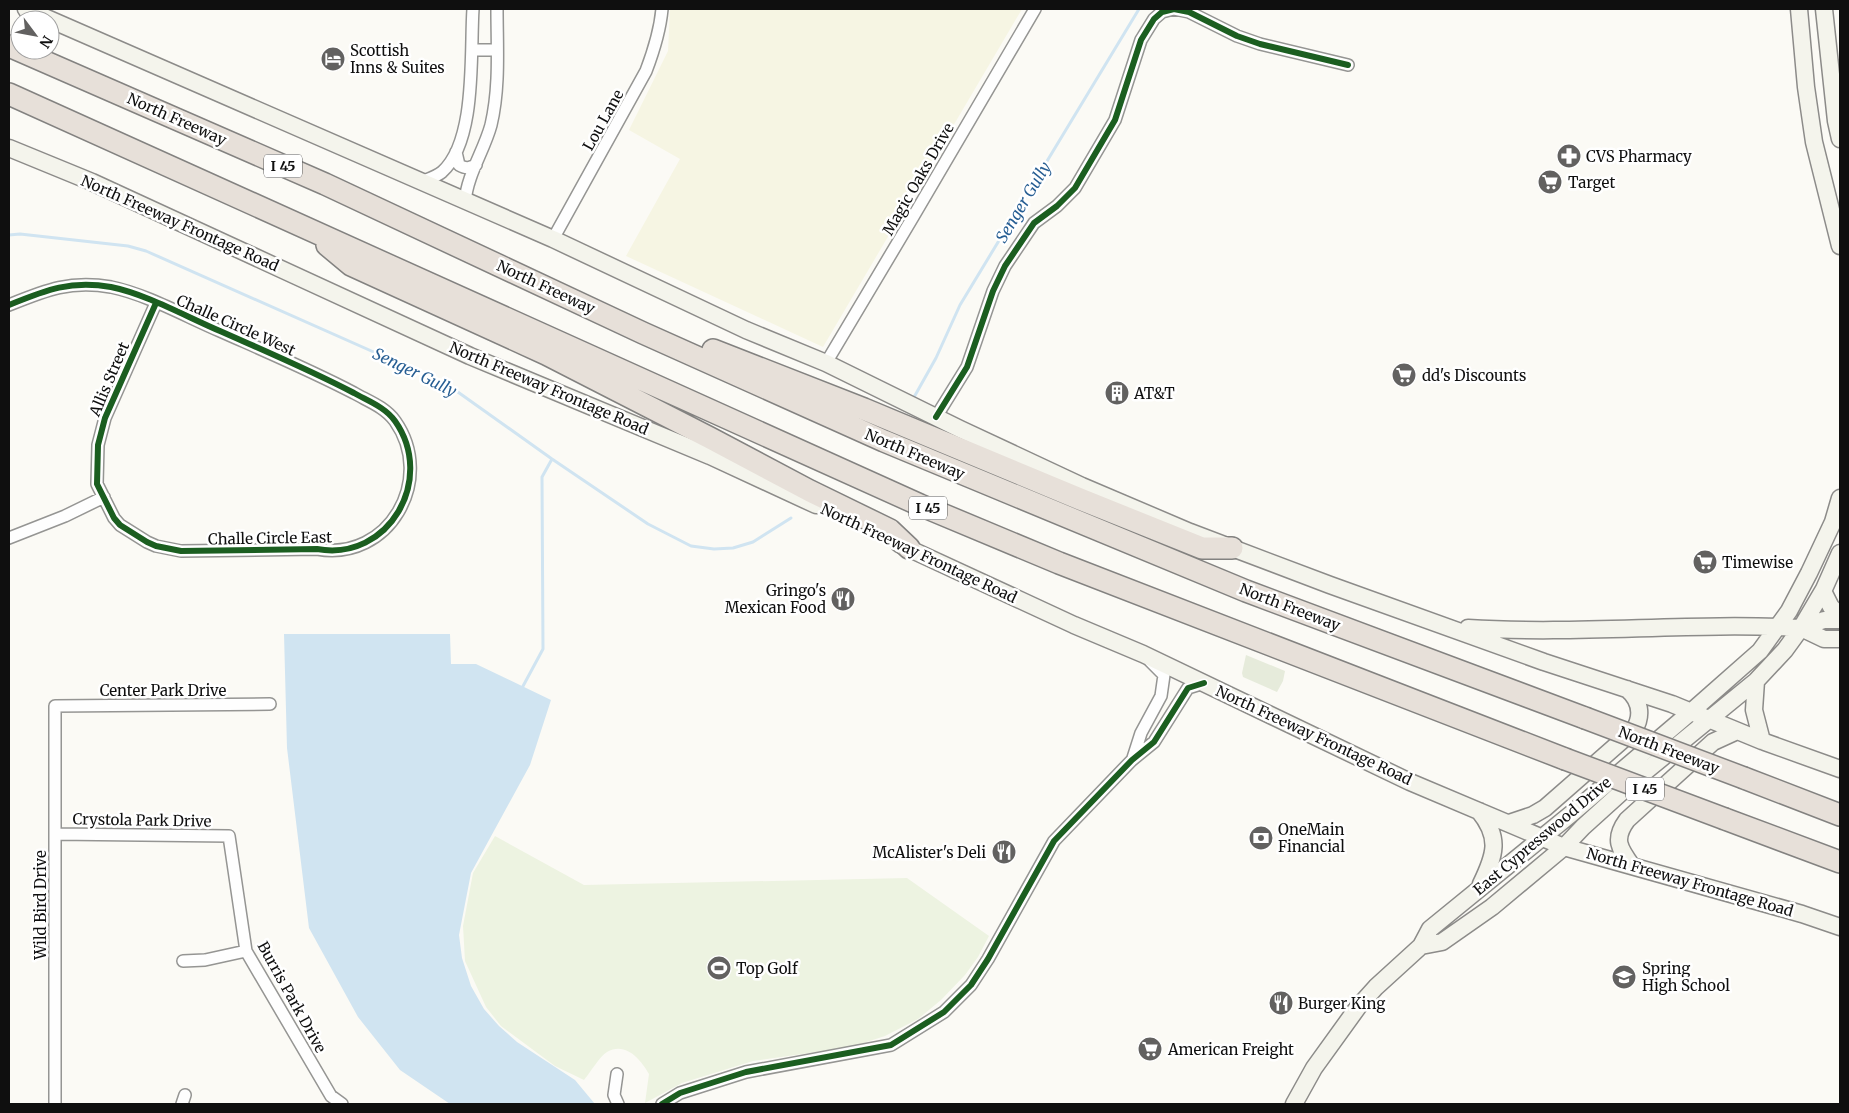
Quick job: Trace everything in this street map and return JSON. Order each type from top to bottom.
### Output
[{"type":"highway","name":"North Freeway","points":[[9,46],[324,184],[784,397],[945,467],[1246,591],[1840,814]]},
{"type":"highway","name":"I 45","points":[[9,94],[920,505],[1059,563],[1565,759],[1840,862]]},
{"type":"highway","points":[[303,226],[351,265],[546,354],[598,380],[810,491],[890,530],[909,548]]},
{"type":"highway","points":[[554,291],[581,290],[693,342],[864,409],[1202,548],[1232,548]]},
{"type":"main road","points":[[26,9],[553,239],[746,330],[826,363],[1082,486],[1232,548],[1544,662],[1692,711],[1737,732],[1840,769]]},
{"type":"main road","points":[[1799,9],[1814,142],[1840,246]]},
{"type":"main road","points":[[1824,9],[1836,121],[1840,139]]},
{"type":"main road","points":[[1811,124],[1836,121]]},
{"type":"main road","name":"North Freeway Frontage Road","points":[[9,148],[92,182],[470,356],[710,456],[1074,625],[1143,654],[1410,782],[1564,847],[1802,914],[1840,927]]},
{"type":"main road","name":"East Cypresswood Drive","points":[[1294,1104],[1314,1068],[1358,1007],[1421,946],[1430,930],[1692,711],[1760,650],[1789,611],[1809,573],[1833,522],[1840,498]]},
{"type":"main road","name":"East Cypresswood Drive","points":[[1421,946],[1442,942],[1492,907],[1564,847],[1596,814],[1756,681],[1785,650],[1802,628],[1823,591],[1840,553]]},
{"type":"main road","points":[[1823,591],[1831,607],[1840,615]]},
{"type":"main road","points":[[1802,628],[1824,620],[1840,620]]},
{"type":"main road","points":[[1449,627],[1513,631],[1778,626],[1802,628],[1824,639],[1840,639]]},
{"type":"main road","points":[[1756,681],[1754,710],[1762,741]]},
{"type":"main road","points":[[1509,823],[1533,815],[1545,808],[1634,730],[1640,711],[1636,698],[1627,688]]},
{"type":"main road","points":[[1632,866],[1618,842],[1620,830],[1627,820],[1713,742],[1737,732]]},
{"type":"main road","points":[[1479,811],[1488,821],[1495,842],[1492,860],[1479,889]]},
{"type":"street","points":[[421,182],[441,172],[449,164],[456,152],[468,110],[473,9]]},
{"type":"street","points":[[465,202],[468,183],[485,145],[496,95],[497,9]]},
{"type":"street","name":"Lou Lane","points":[[553,239],[646,71],[655,49],[662,9]]},
{"type":"street","name":"Magic Oaks Drive","points":[[826,363],[1034,9]]},
{"type":"street","points":[[936,417],[967,367],[993,291],[1006,266],[1034,223],[1057,206],[1075,188],[1115,120],[1141,40],[1154,19],[1162,12],[1174,9],[1189,12],[1237,36],[1260,44],[1348,65]]},
{"type":"street","points":[[472,50],[497,50]]},
{"type":"street","points":[[456,152],[459,165],[464,168],[476,165]]},
{"type":"street","name":"Challe Circle West","points":[[9,305],[66,285],[82,284],[111,287],[130,292],[265,349],[318,374],[384,409],[394,420],[406,441],[411,460],[410,468]]},
{"type":"street","name":"Allis Street","points":[[104,497],[97,484],[98,445],[105,418],[156,303]]},
{"type":"street","name":"Challe Circle East","points":[[104,497],[114,518],[120,525],[156,546],[181,551],[200,552],[317,549],[331,551],[354,548],[382,532],[394,519],[406,495],[410,483],[410,468]]},
{"type":"street","points":[[9,538],[65,516],[104,497]]},
{"type":"street","points":[[1132,760],[1142,733],[1161,696],[1164,675],[1143,654]]},
{"type":"street","points":[[662,1104],[680,1093],[746,1072],[891,1045],[944,1012],[971,985],[984,965],[1054,841],[1132,760],[1154,742],[1188,688],[1204,683]]},
{"type":"street","name":"Center Park Drive","points":[[56,706],[270,704]]},
{"type":"street","name":"Wild Bird Drive","points":[[55,1104],[56,706]]},
{"type":"street","name":"Crystola Park Drive","points":[[55,834],[228,836]]},
{"type":"street","name":"Burris Park Drive","points":[[228,836],[246,951],[331,1096],[342,1104]]},
{"type":"street","points":[[183,961],[205,960],[246,951]]},
{"type":"street","points":[[618,1074],[614,1095],[618,1104]]},
{"type":"street","points":[[322,1104],[331,1096]]},
{"type":"green space","points":[[670,9],[1022,9],[823,347],[626,256],[680,159],[629,130],[668,51]]},
{"type":"green space","points":[[1246,655],[1285,671],[1283,681],[1277,692],[1243,677],[1242,673]]},
{"type":"green space","name":"Top Golf","points":[[495,836],[584,885],[907,878],[989,936],[978,957],[965,975],[941,1000],[918,1019],[885,1036],[851,1047],[753,1061],[682,1083],[645,1103],[649,1074],[642,1063],[627,1050],[614,1049],[604,1054],[584,1080],[555,1066],[501,1026],[486,1007],[465,961],[463,926],[473,873]]},
{"type":"water","points":[[284,634],[450,634],[451,664],[476,664],[551,700],[530,765],[471,873],[459,935],[462,958],[471,986],[484,1009],[517,1042],[575,1080],[595,1104],[450,1104],[400,1070],[358,1017],[309,928],[287,748]]},
{"type":"waterway","name":"Senger Gully","points":[[913,399],[936,358],[960,305],[1139,9]]},
{"type":"waterway","name":"Senger Gully","points":[[9,235],[20,234],[128,246],[146,251],[448,385],[648,524],[691,546],[714,549],[733,548],[753,542],[791,518]]},
{"type":"waterway","points":[[522,688],[543,649],[542,477],[552,459]]},
{"type":"cycle path","points":[[936,417],[967,367],[993,291],[1005,266],[1034,223],[1057,206],[1075,188],[1115,120],[1141,40],[1154,19],[1162,12],[1174,9],[1189,12],[1237,36],[1260,44],[1348,65]]},
{"type":"cycle path","points":[[9,305],[47,291],[70,286],[96,285],[124,290],[166,306],[287,361],[376,405],[395,421],[406,444],[410,467],[407,490],[398,512],[384,530],[365,543],[343,550],[181,551],[156,546],[120,525],[114,518],[97,484],[98,445],[105,418],[156,303]]},
{"type":"cycle path","points":[[662,1104],[680,1093],[746,1072],[891,1045],[944,1012],[971,985],[988,959],[1054,841],[1132,760],[1154,742],[1188,688],[1204,683]]},
{"type":"place","name":"Scottish Inns & Suites","points":[[333,59]]},
{"type":"place","name":"CVS Pharmacy","points":[[1569,156]]},
{"type":"place","name":"Target","points":[[1550,182]]},
{"type":"place","name":"dd's Discounts","points":[[1404,375]]},
{"type":"place","name":"AT&T","points":[[1117,393]]},
{"type":"place","name":"Timewise","points":[[1705,562]]},
{"type":"place","name":"Gringo's Mexican Food","points":[[843,599]]},
{"type":"place","name":"OneMain Financial","points":[[1261,838]]},
{"type":"place","name":"McAlister's Deli","points":[[1004,852]]},
{"type":"place","name":"Top Golf","points":[[719,968]]},
{"type":"place","name":"Spring High School","points":[[1624,977]]},
{"type":"place","name":"Burger King","points":[[1281,1003]]},
{"type":"place","name":"American Freight","points":[[1150,1049]]}]
